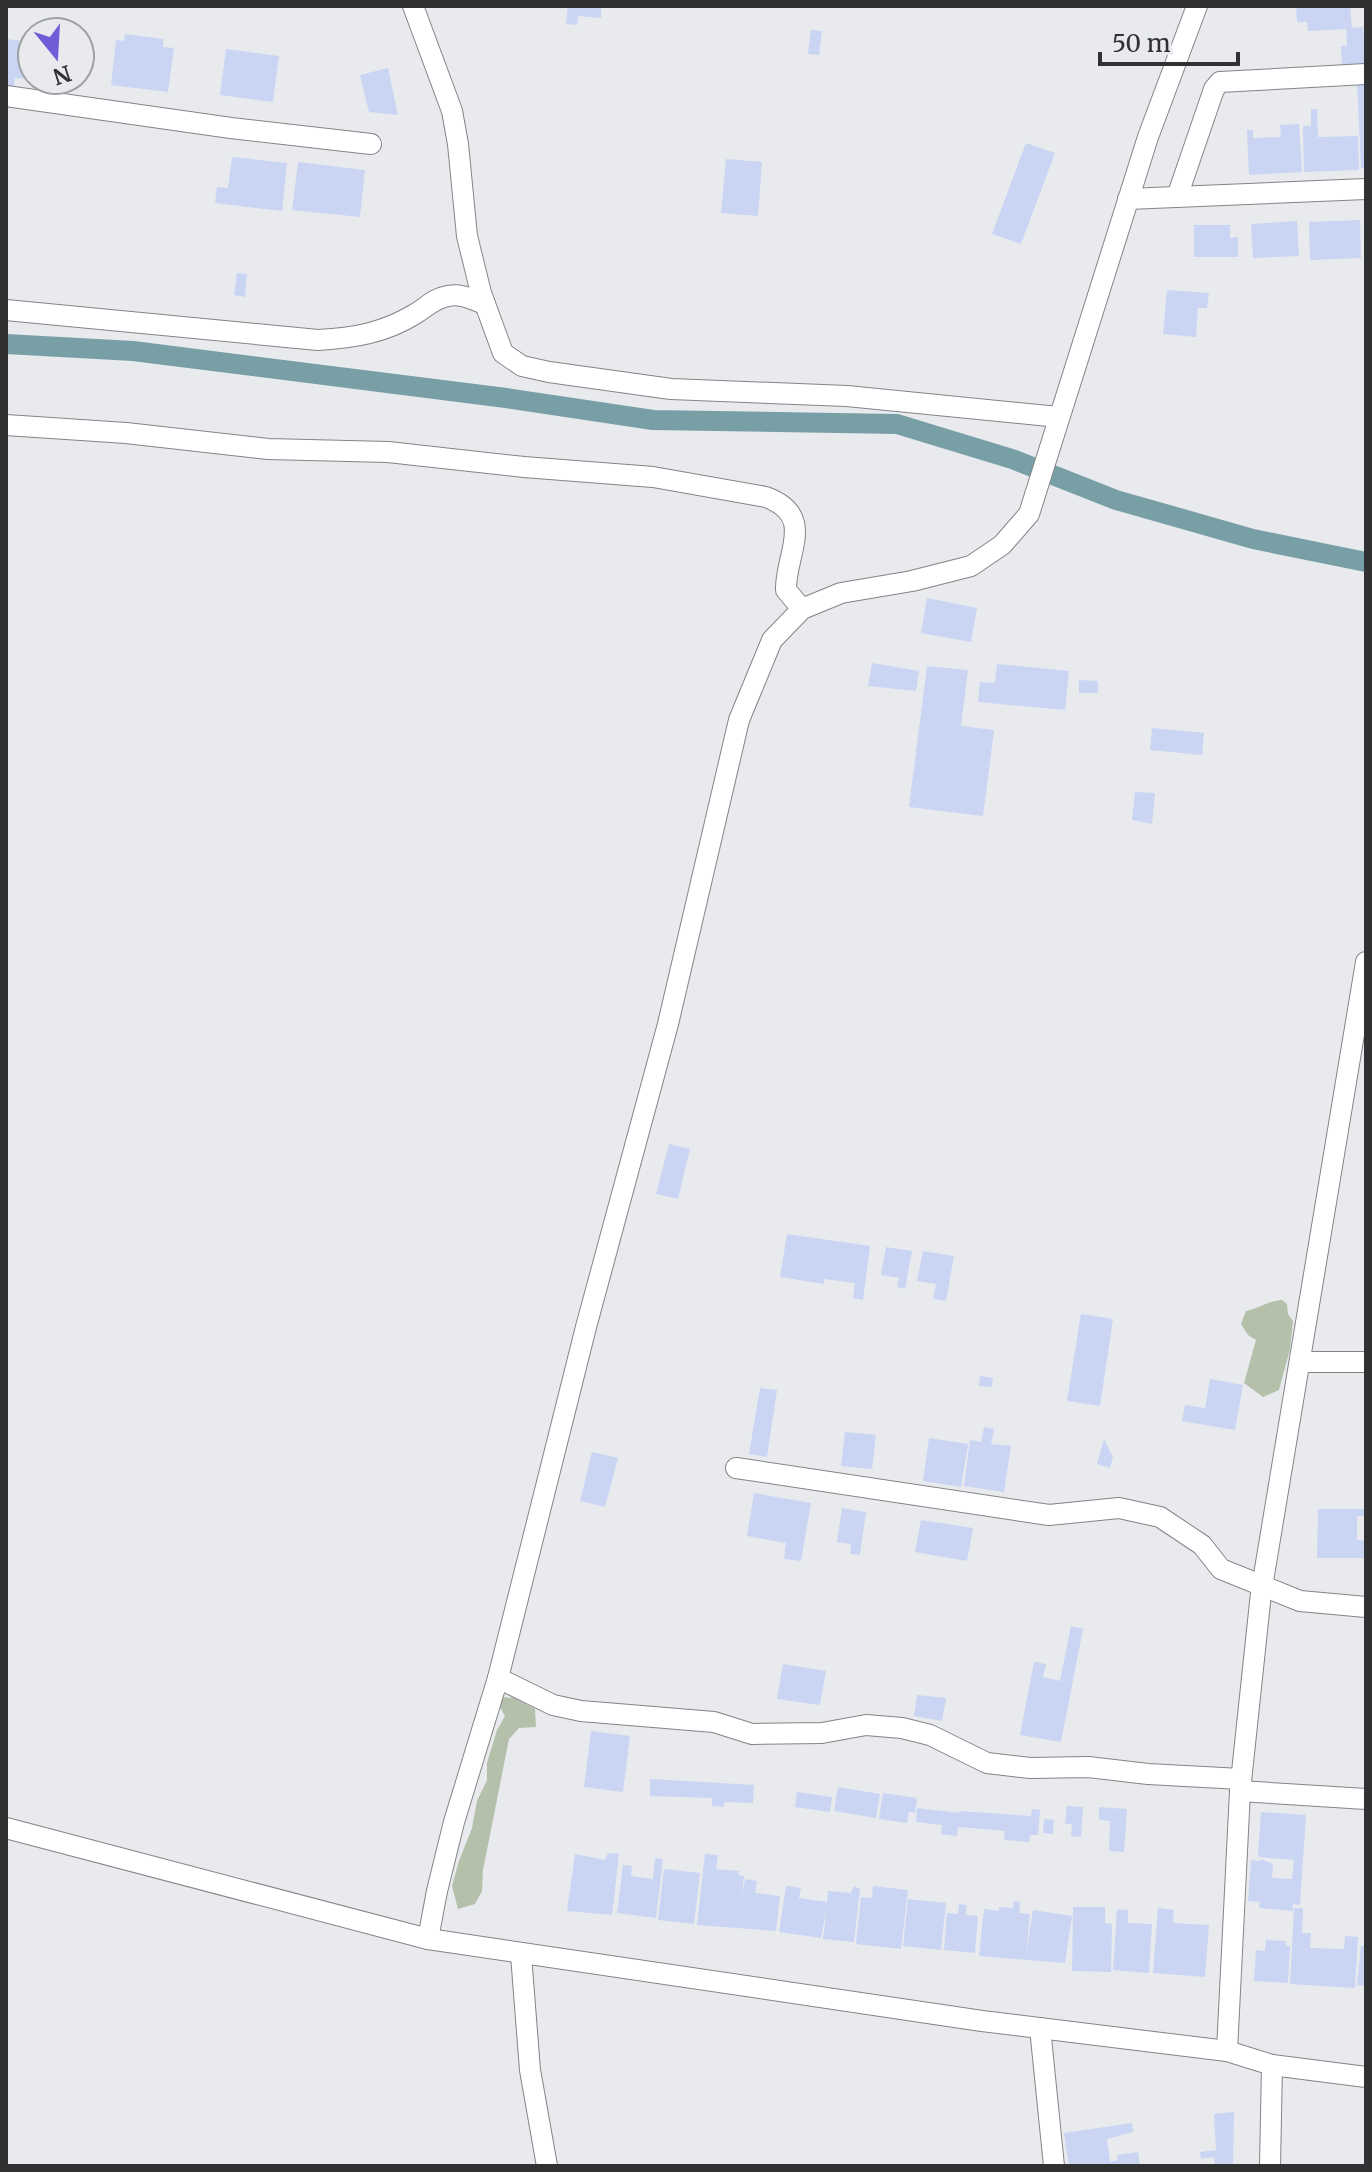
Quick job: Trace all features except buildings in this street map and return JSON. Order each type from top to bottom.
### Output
[{"type":"street","points":[[413,6],[452,111],[467,236],[485,304],[503,353],[522,366],[671,389],[847,396],[1056,425]]},
{"type":"street","points":[[428,1939],[454,1822],[498,1678],[586,1327],[668,1024],[739,720],[772,640],[802,609],[841,593],[912,581],[971,566],[1002,545],[1029,514],[1128,199],[1197,6]]},
{"type":"street","points":[[1177,197],[1214,89],[1220,82],[1366,74]]},
{"type":"street","points":[[6,96],[371,144]]},
{"type":"street","points":[[1128,199],[1366,189]]},
{"type":"street","points":[[6,310],[318,340],[354,338],[388,327],[434,300],[452,295],[485,304]]},
{"type":"street","points":[[6,425],[126,433],[268,449],[388,452],[653,477],[766,497],[780,502],[793,519],[796,541],[786,590],[802,609]]},
{"type":"street","points":[[1227,2051],[1241,1785],[1262,1586],[1300,1362],[1358,1068],[1366,962]]},
{"type":"street","points":[[1300,1362],[1366,1362]]},
{"type":"street","points":[[736,1468],[1049,1515],[1119,1508],[1160,1517],[1202,1545],[1221,1569],[1300,1601],[1366,1607]]},
{"type":"street","points":[[498,1678],[553,1705],[581,1711],[714,1722],[752,1734],[822,1733],[866,1725],[902,1728],[930,1735],[987,1763],[1030,1768],[1088,1767],[1366,1799]]},
{"type":"street","points":[[6,1828],[428,1939],[521,1955],[1040,2028],[1227,2051],[1272,2065],[1366,2077]]},
{"type":"street","points":[[521,1955],[530,2070],[547,2166]]},
{"type":"street","points":[[1040,2028],[1054,2166]]},
{"type":"street","points":[[1270,2166],[1272,2065]]},
{"type":"green space","points":[[1282,1300],[1287,1304],[1293,1321],[1290,1349],[1279,1390],[1263,1397],[1244,1383],[1256,1340],[1248,1335],[1241,1324],[1246,1311]]},
{"type":"green space","points":[[503,1697],[514,1698],[535,1709],[536,1727],[519,1728],[509,1739],[483,1870],[482,1891],[475,1904],[458,1909],[452,1886],[472,1828],[477,1801],[487,1780],[487,1763],[497,1730],[505,1716],[500,1707]]},
{"type":"waterway","points":[[6,344],[133,351],[506,398],[653,420],[897,424],[1012,459],[1116,500],[1253,539],[1366,562]]}]
